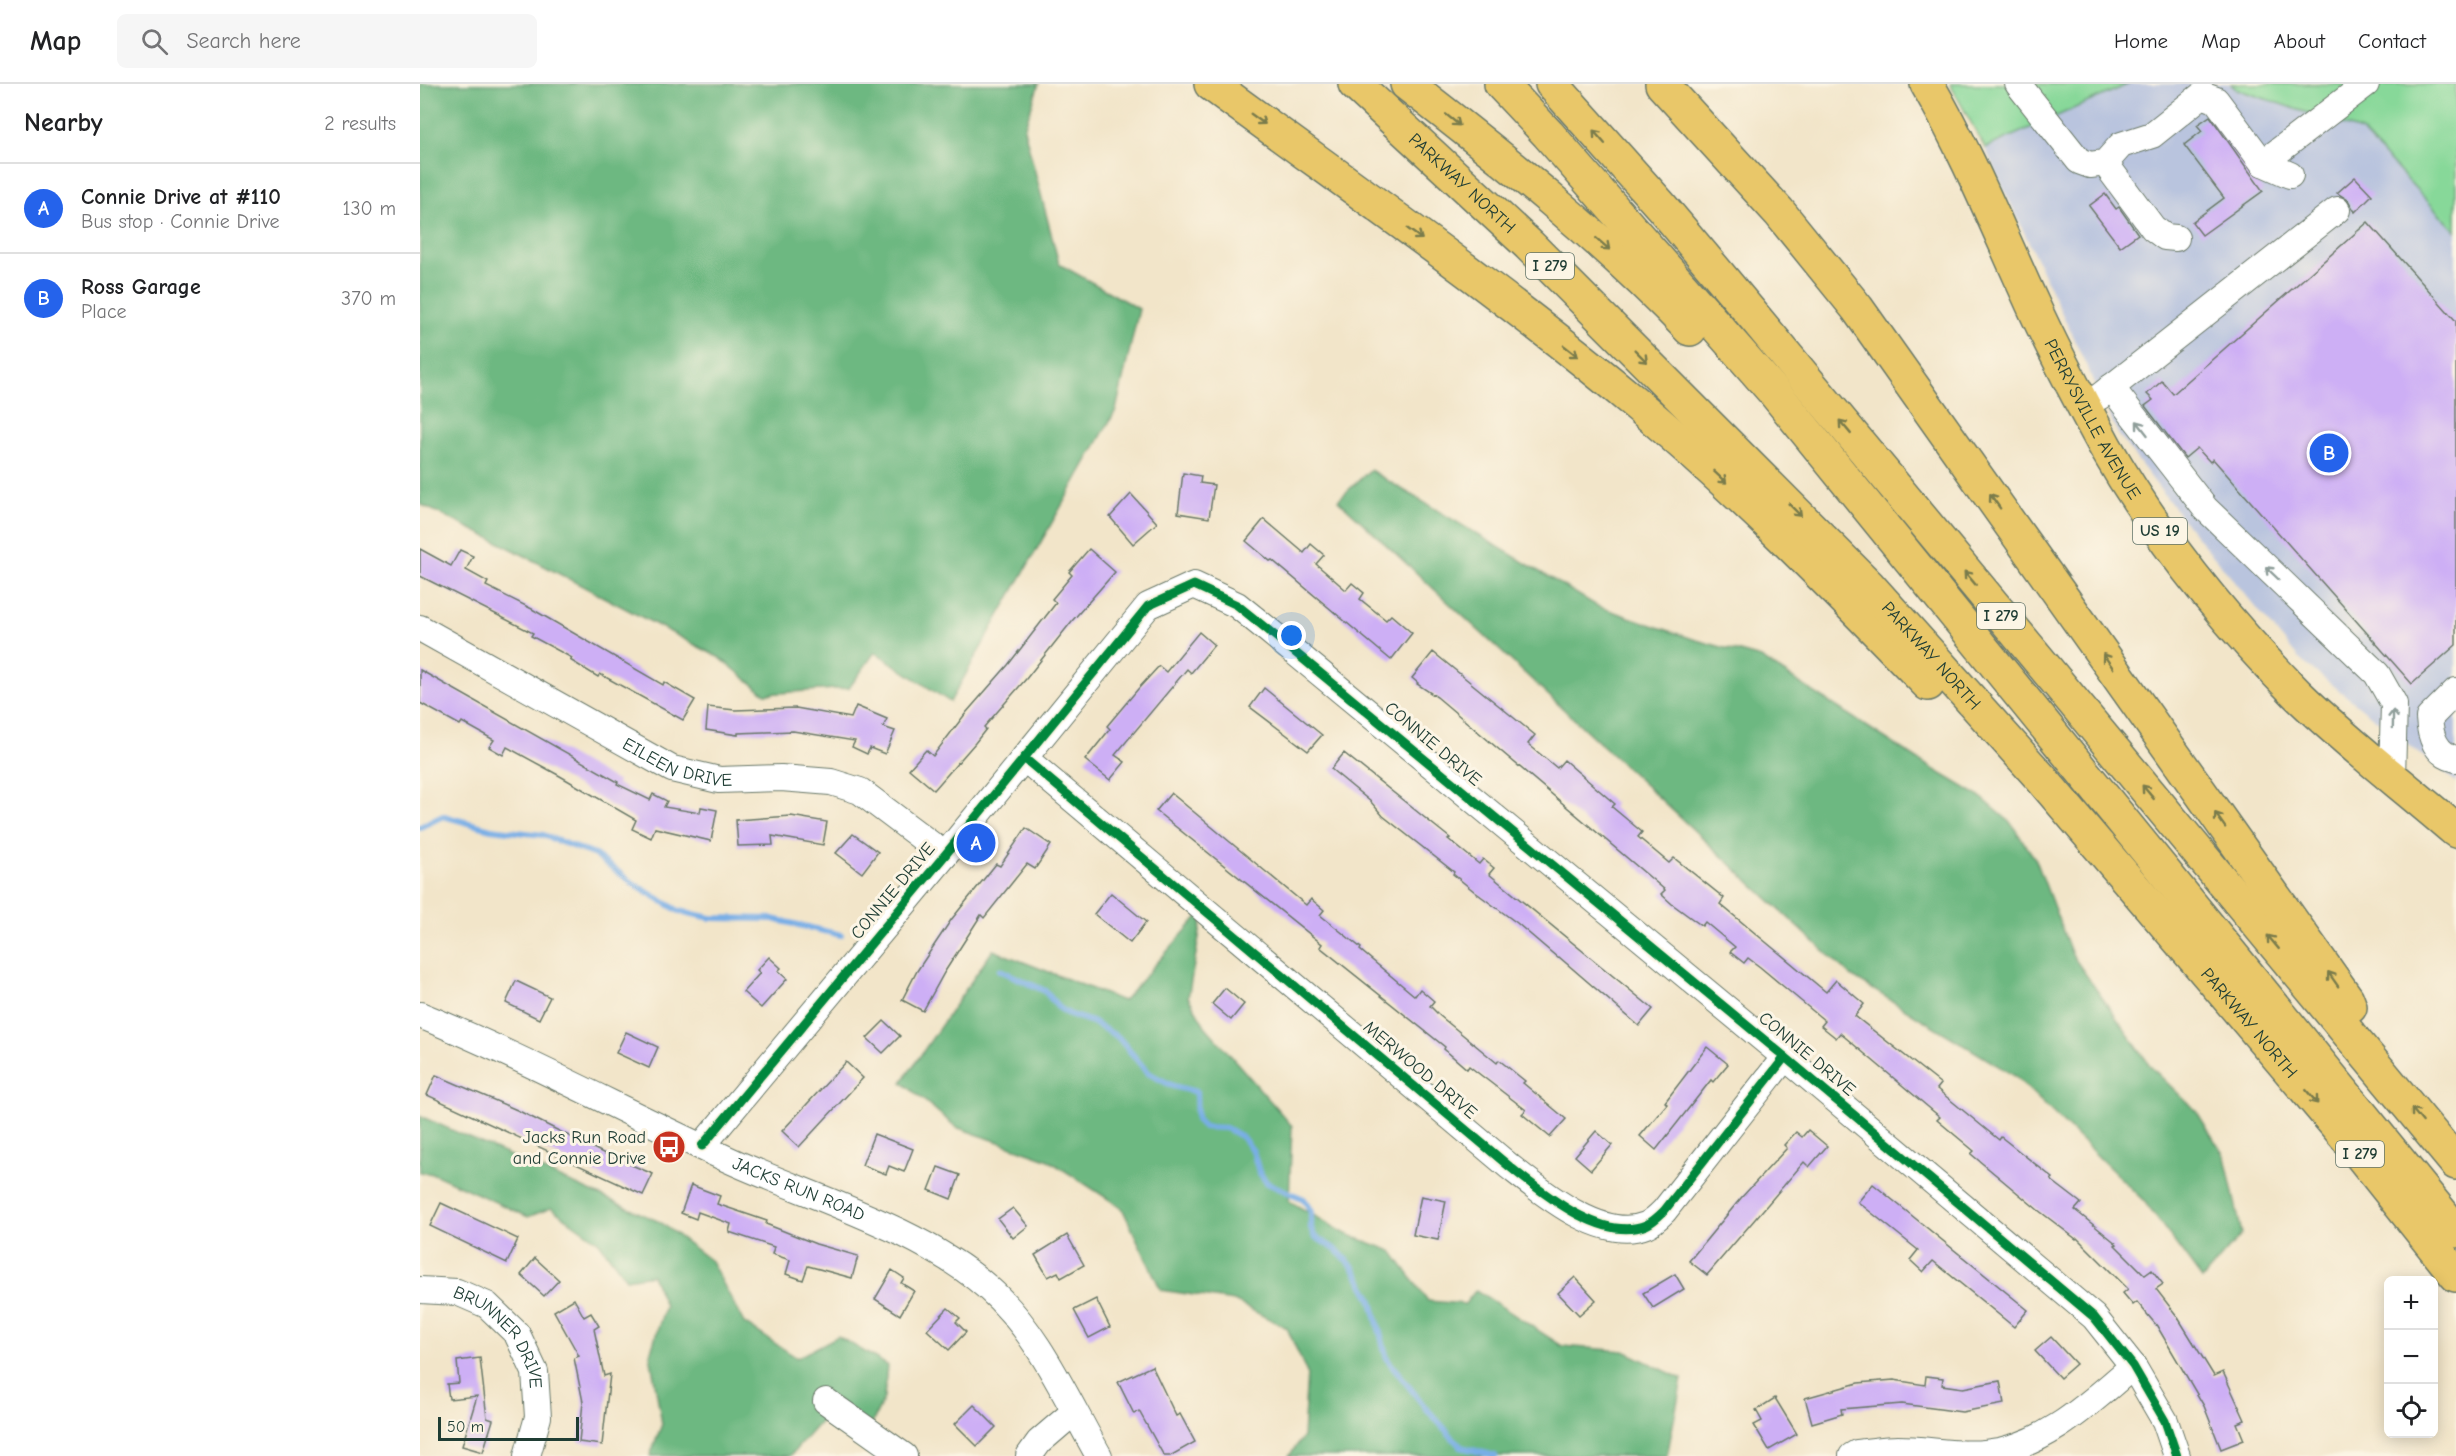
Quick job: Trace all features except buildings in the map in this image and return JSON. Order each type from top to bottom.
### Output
[{"type":"main road","points":[[1211,84],[1518,309],[1640,406],[1701,459],[1822,574],[2194,958]]},
{"type":"main road","name":"PARKWAY NORTH","points":[[1355,84],[1529,245],[1869,586],[2042,778],[2348,1139],[2456,1275]]},
{"type":"main road","points":[[1407,84],[1521,175],[1628,266],[1728,369],[1787,433],[1889,552],[2315,1055]]},
{"type":"main road","points":[[1482,84],[1655,257]]},
{"type":"main road","points":[[1501,84],[1548,134],[1775,393],[2456,1231]]},
{"type":"main road","name":"I 279","points":[[1552,84],[1661,206],[1749,310],[2456,1163]]},
{"type":"main road","points":[[1662,84],[1779,212],[1890,353],[2347,999],[2364,1051]]},
{"type":"main road","name":"PERRYSVILLE AVENUE","points":[[1927,84],[1967,156],[2031,302],[2084,408],[2160,531],[2223,613],[2298,694],[2456,831]]},
{"type":"street","points":[[2018,84],[2079,160],[2090,165],[2105,163],[2121,145],[2152,135],[2200,89],[2216,100],[2263,163],[2290,175]]},
{"type":"street","points":[[2263,163],[2366,84]]},
{"type":"street","points":[[2105,163],[2152,228],[2165,237],[2176,237]]},
{"type":"street","points":[[2084,408],[2337,210]]},
{"type":"street","points":[[2111,387],[2205,508],[2378,674],[2394,704],[2392,777]]},
{"type":"street","name":"CONNIE DRIVE","points":[[702,1146],[945,855],[1148,606],[1194,585],[1237,605],[1785,1057],[2094,1317],[2133,1366],[2165,1421],[2177,1456]]},
{"type":"street","name":"EILEEN DRIVE","points":[[420,628],[672,769],[719,780],[781,778],[831,782],[860,791],[945,855]]},
{"type":"street","points":[[2456,691],[2429,718],[2432,740],[2445,754],[2456,759]]},
{"type":"street","name":"MERWOOD DRIVE","points":[[1024,758],[1510,1167],[1558,1202],[1588,1219],[1621,1228],[1646,1225],[1655,1220],[1785,1057]]},
{"type":"street","name":"JACKS RUN ROAD","points":[[420,1015],[570,1082],[735,1162],[892,1229],[944,1256],[986,1286],[1019,1319],[1098,1456]]},
{"type":"street","name":"BRUNNER DRIVE","points":[[420,1290],[457,1292],[487,1305],[517,1334],[535,1372],[538,1417],[527,1456]]},
{"type":"street","points":[[1852,1456],[1857,1453],[1897,1449],[1986,1453],[2022,1444],[2054,1429],[2084,1409],[2133,1366]]},
{"type":"street","points":[[826,1401],[904,1456]]},
{"type":"street","points":[[1029,1456],[1039,1442],[1074,1412]]},
{"type":"shaded area","points":[[2129,84],[2231,84],[2236,89],[2361,131],[2456,231],[2456,782],[2299,659],[2189,527],[2119,436],[1985,148]]},
{"type":"green space","points":[[420,84],[1039,84],[1024,129],[1059,264],[1139,309],[1116,410],[950,702],[875,652],[849,688],[765,694],[720,658],[506,546],[420,504]]},
{"type":"green space","points":[[1950,84],[2129,84],[1985,148]]},
{"type":"green space","points":[[2231,84],[2456,84],[2456,231],[2361,131],[2236,89]]},
{"type":"green space","points":[[1370,470],[1597,606],[1693,639],[1761,658],[1928,766],[1982,798],[2010,822],[2036,860],[2072,955],[2151,1067],[2197,1112],[2225,1157],[2242,1234],[2202,1279],[2144,1201],[2015,1076],[1851,976],[1338,500]]},
{"type":"green space","points":[[1204,910],[1188,997],[1205,1026],[1292,1126],[1289,1201],[1346,1234],[1392,1251],[1428,1301],[1465,1304],[1476,1290],[1562,1346],[1624,1351],[1682,1379],[1667,1456],[1289,1456],[1303,1437],[1307,1373],[1287,1328],[1234,1301],[1161,1290],[1122,1208],[1047,1159],[956,1127],[902,1082],[993,950],[1123,1001]]},
{"type":"green space","points":[[420,1116],[660,1222],[711,1261],[744,1323],[797,1358],[838,1336],[887,1365],[884,1398],[866,1436],[821,1421],[790,1456],[650,1456],[662,1424],[650,1354],[665,1306],[652,1275],[626,1279],[599,1242],[551,1208],[528,1217],[434,1174],[420,1172]]},
{"type":"waterway","points":[[420,827],[443,816],[491,829],[543,835],[595,855],[634,884],[679,911],[711,918],[773,919],[841,935]]},
{"type":"waterway","points":[[1000,970],[1045,991],[1058,1007],[1069,1014],[1092,1022],[1118,1037],[1148,1073],[1173,1086],[1196,1092],[1197,1120],[1204,1127],[1226,1128],[1242,1137],[1253,1151],[1259,1172],[1267,1183],[1304,1199],[1311,1212],[1311,1228],[1314,1236],[1338,1251],[1353,1267],[1371,1298],[1387,1359],[1425,1407],[1461,1447],[1495,1456]]},
{"type":"cycle path","points":[[702,1146],[945,855],[1148,606],[1194,585],[1237,605],[1268,630],[1785,1057],[2094,1317],[2133,1366],[2165,1421],[2177,1456]]},
{"type":"cycle path","points":[[1024,758],[1510,1167],[1555,1201],[1592,1221],[1611,1227],[1629,1229],[1646,1225],[1656,1219],[1785,1057]]},
{"type":"place","name":"Ross Garage","points":[[2329,453]]},
{"type":"place","name":"Connie Drive at #110","points":[[976,843]]},
{"type":"place","name":"Jacks Run Road and Connie Drive","points":[[669,1147]]}]
